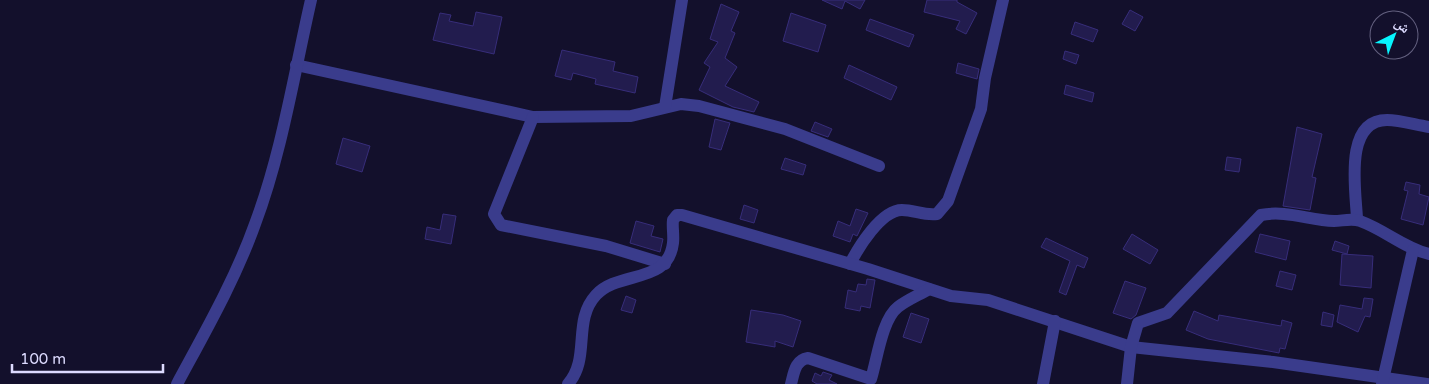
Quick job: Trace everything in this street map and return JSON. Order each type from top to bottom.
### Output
[{"type":"street","points":[[177,384],[235,273],[256,223],[274,165],[311,0]]},
{"type":"street","points":[[665,107],[682,0]]},
{"type":"street","points":[[850,264],[867,234],[894,212],[900,210],[937,214],[948,201],[981,109],[985,78],[1003,0]]},
{"type":"street","points":[[296,65],[533,117],[631,116],[681,104],[699,106],[785,129],[878,166]]},
{"type":"street","points":[[533,117],[494,214],[495,219],[500,225],[606,246],[664,264]]},
{"type":"street","points":[[1357,219],[1354,166],[1356,144],[1364,131],[1372,124],[1386,120],[1429,127]]},
{"type":"street","points":[[1127,384],[1131,347],[1138,323],[1167,313],[1262,215],[1274,213],[1327,220],[1357,219],[1382,231],[1413,250],[1429,254]]},
{"type":"street","points":[[568,384],[578,369],[583,317],[588,306],[596,294],[609,285],[652,273],[664,264],[670,256],[673,242],[673,220],[676,215],[682,215],[958,297],[988,300],[1131,347],[1382,381],[1427,384]]},
{"type":"street","points":[[1382,381],[1413,250]]},
{"type":"street","points":[[791,384],[798,363],[802,359],[808,358],[870,381],[886,327],[892,314],[898,307],[929,289]]},
{"type":"street","points":[[1043,384],[1055,321]]},
{"type":"building","points":[[822,0],[865,0],[860,9],[845,1],[842,9]]},
{"type":"building","points":[[927,0],[957,0],[957,2],[977,13],[966,34],[956,29],[960,21],[924,12]]},
{"type":"building","points":[[721,4],[739,12],[731,31],[735,33],[725,58],[737,67],[725,86],[759,102],[754,112],[733,107],[699,90],[710,67],[704,63],[718,42],[710,39]]},
{"type":"building","points":[[1130,10],[1143,17],[1135,31],[1122,24]]},
{"type":"building","points":[[476,12],[502,17],[494,54],[433,40],[440,13],[451,15],[449,21],[473,26]]},
{"type":"building","points":[[791,13],[826,25],[818,52],[783,41]]},
{"type":"building","points":[[870,19],[914,35],[909,47],[866,30]]},
{"type":"building","points":[[1075,22],[1098,30],[1093,42],[1071,34]]},
{"type":"building","points":[[562,50],[615,62],[613,71],[638,77],[635,93],[595,84],[596,79],[573,73],[571,80],[555,76]]},
{"type":"building","points":[[1065,51],[1079,55],[1076,64],[1063,59]]},
{"type":"building","points":[[958,63],[979,69],[977,79],[956,73]]},
{"type":"building","points":[[849,65],[897,87],[891,100],[844,78]]},
{"type":"building","points":[[1066,85],[1094,93],[1092,102],[1064,94]]},
{"type":"building","points":[[715,119],[730,123],[721,150],[709,147]]},
{"type":"building","points":[[815,122],[832,129],[828,137],[811,131]]},
{"type":"building","points":[[1297,127],[1322,134],[1312,177],[1316,178],[1310,210],[1283,206]]},
{"type":"building","points":[[343,138],[370,146],[362,172],[336,164]]},
{"type":"building","points":[[1227,157],[1241,159],[1239,172],[1225,170]]},
{"type":"building","points":[[785,158],[806,165],[803,175],[781,169]]},
{"type":"building","points":[[1406,182],[1420,185],[1419,194],[1429,197],[1423,225],[1401,219],[1408,191],[1404,190]]},
{"type":"building","points":[[744,205],[758,210],[754,223],[740,219]]},
{"type":"building","points":[[856,209],[868,213],[857,236],[853,234],[850,242],[833,236],[838,221],[850,226]]},
{"type":"building","points":[[443,214],[456,216],[451,244],[425,239],[427,227],[440,230]]},
{"type":"building","points":[[636,221],[654,226],[651,236],[663,239],[660,252],[630,243]]},
{"type":"building","points":[[1132,234],[1158,250],[1150,264],[1123,249]]},
{"type":"building","points":[[1260,234],[1290,241],[1286,260],[1255,252]]},
{"type":"building","points":[[1046,238],[1088,258],[1084,268],[1077,265],[1066,295],[1059,292],[1070,261],[1041,247]]},
{"type":"building","points":[[1335,241],[1349,246],[1347,254],[1332,250]]},
{"type":"building","points":[[1342,254],[1373,256],[1371,288],[1340,285]]},
{"type":"building","points":[[1280,271],[1296,275],[1292,290],[1276,286]]},
{"type":"building","points":[[867,279],[875,280],[870,308],[861,306],[860,311],[845,308],[848,290],[856,292],[858,284],[866,285]]},
{"type":"building","points":[[1125,281],[1146,288],[1136,315],[1131,319],[1113,313]]},
{"type":"building","points":[[626,296],[636,300],[632,313],[621,310]]},
{"type":"building","points":[[1364,298],[1373,299],[1370,317],[1365,316],[1358,332],[1337,322],[1340,305],[1362,309]]},
{"type":"building","points":[[751,310],[783,315],[801,321],[793,347],[775,341],[775,347],[746,342]]},
{"type":"building","points":[[1194,311],[1218,321],[1219,315],[1281,326],[1282,320],[1292,323],[1285,349],[1280,348],[1279,353],[1208,339],[1186,330]]},
{"type":"building","points":[[1323,312],[1334,315],[1332,327],[1321,325]]},
{"type":"building","points":[[911,313],[929,319],[921,343],[903,337]]},
{"type":"building","points":[[823,372],[832,375],[829,380],[837,384],[817,384],[812,381],[815,373],[821,376]]}]
